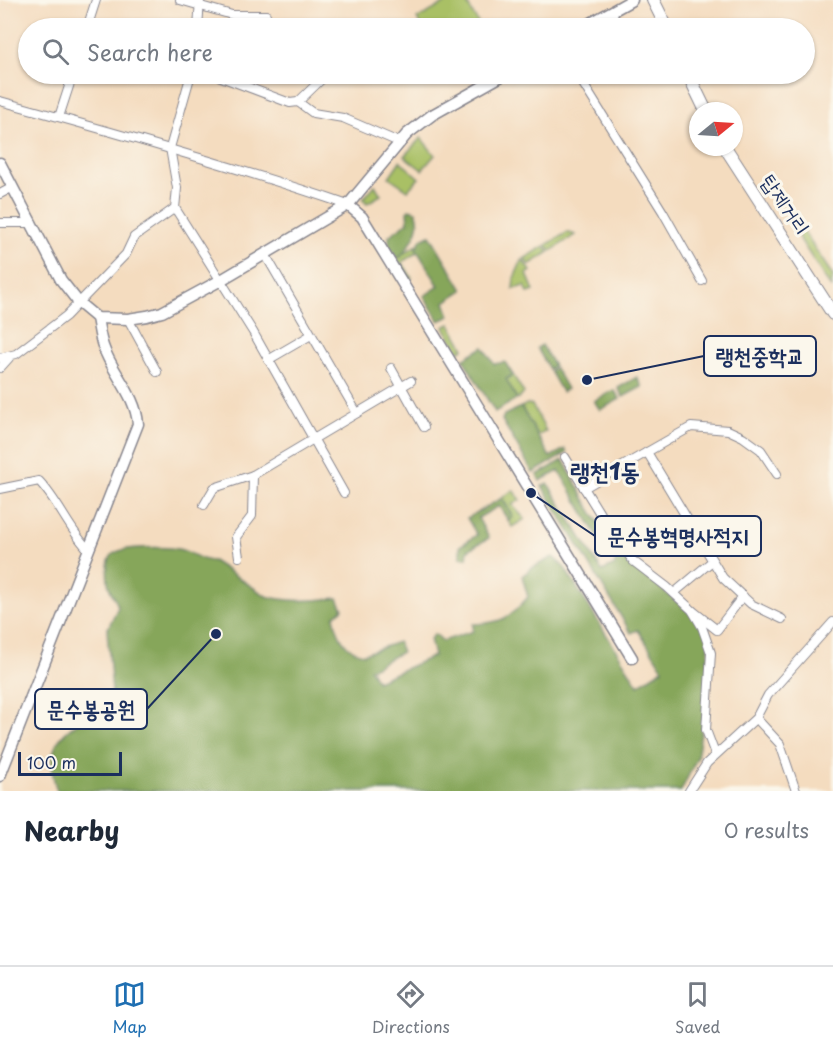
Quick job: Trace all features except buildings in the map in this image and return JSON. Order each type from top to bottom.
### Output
[{"type":"main road","points":[[658,2],[664,18]]},
{"type":"main road","points":[[693,84],[702,102]]},
{"type":"main road","name":"탑제거리","points":[[731,156],[831,309]]},
{"type":"street","points":[[90,18],[96,0]]},
{"type":"street","points":[[180,0],[200,3],[232,15],[266,15]]},
{"type":"street","points":[[600,18],[632,0]]},
{"type":"street","points":[[199,18],[200,3]]},
{"type":"street","points":[[611,12],[615,18]]},
{"type":"street","points":[[59,117],[70,84]]},
{"type":"street","points":[[187,84],[170,148],[177,188],[175,208],[221,280],[344,493]]},
{"type":"street","points":[[240,84],[290,103],[298,102],[317,84]]},
{"type":"street","points":[[0,163],[61,280],[79,303],[97,318],[128,319],[162,312],[348,205],[401,143],[432,115],[487,84]]},
{"type":"street","points":[[584,84],[663,212],[702,281]]},
{"type":"street","points":[[0,101],[304,188],[348,205],[366,223],[632,658]]},
{"type":"street","points":[[298,102],[313,113],[343,118],[401,143]]},
{"type":"street","points":[[0,194],[13,187]]},
{"type":"street","points":[[0,368],[4,358],[79,303],[126,254],[134,237],[175,208]]},
{"type":"street","points":[[0,223],[32,223]]},
{"type":"street","points":[[265,254],[357,413]]},
{"type":"street","points":[[0,776],[138,424],[137,414],[103,346],[97,318]]},
{"type":"street","points":[[128,319],[157,372]]},
{"type":"street","points":[[268,360],[311,335]]},
{"type":"street","points":[[391,368],[424,427]]},
{"type":"street","points":[[204,505],[214,488],[253,475],[411,381]]},
{"type":"street","points":[[584,488],[691,427],[728,430],[761,450],[777,474]]},
{"type":"street","points":[[647,452],[723,578],[751,604],[782,619]]},
{"type":"street","points":[[565,457],[633,561],[717,630],[743,596]]},
{"type":"street","points":[[239,558],[236,537],[252,516],[253,475]]},
{"type":"street","points":[[0,489],[39,481],[53,496],[80,541],[89,550]]},
{"type":"street","points":[[674,593],[711,561]]},
{"type":"street","points":[[692,610],[707,638],[711,653],[706,730],[715,754]]},
{"type":"street","points":[[689,791],[715,754],[756,718],[768,695],[833,622]]},
{"type":"street","points":[[756,718],[780,744],[796,791]]},
{"type":"green space","points":[[451,0],[465,0],[475,18],[419,18]]},
{"type":"green space","points":[[421,138],[435,155],[422,170],[404,156]]},
{"type":"green space","points":[[400,161],[419,178],[408,190],[389,177]]},
{"type":"green space","points":[[375,185],[381,195],[367,203],[363,199]]},
{"type":"green space","points":[[409,209],[416,211],[417,229],[401,257],[396,258],[389,246],[389,236],[408,222],[407,211]]},
{"type":"green space","points":[[795,218],[833,276],[831,288],[789,222]]},
{"type":"green space","points":[[568,232],[575,235],[551,251],[546,245]]},
{"type":"green space","points":[[430,235],[463,290],[445,302],[450,316],[439,321],[424,296],[439,286],[416,249],[421,239]]},
{"type":"green space","points":[[417,245],[419,251],[402,262],[412,278],[409,279],[396,258]]},
{"type":"green space","points":[[544,246],[549,252],[529,265],[524,259]]},
{"type":"green space","points":[[522,260],[531,271],[527,274],[534,291],[528,293],[525,286],[513,289],[514,278]]},
{"type":"green space","points":[[450,324],[464,348],[459,352],[444,327]]},
{"type":"green space","points":[[542,345],[554,366],[549,369],[537,348]]},
{"type":"green space","points":[[483,347],[494,364],[505,362],[513,375],[506,379],[517,399],[495,412],[463,359]]},
{"type":"green space","points":[[555,368],[567,389],[562,392],[550,371]]},
{"type":"green space","points":[[513,375],[524,393],[517,399],[506,379]]},
{"type":"green space","points":[[637,377],[642,387],[623,397],[618,388]]},
{"type":"green space","points":[[614,390],[620,399],[600,410],[594,401]]},
{"type":"green space","points":[[527,404],[532,405],[546,431],[538,436],[521,407]]},
{"type":"green space","points":[[521,407],[550,457],[565,449],[567,453],[533,473],[502,420],[504,415]]},
{"type":"green space","points":[[563,460],[594,515],[609,536],[638,568],[705,626],[710,636],[704,714],[697,758],[681,791],[57,791],[52,770],[53,754],[58,742],[66,732],[101,705],[112,692],[107,630],[118,607],[108,585],[107,574],[109,560],[118,551],[134,548],[183,550],[213,561],[266,596],[284,600],[338,598],[343,609],[334,616],[335,623],[343,641],[351,649],[364,654],[398,642],[402,652],[370,669],[377,681],[434,656],[430,639],[435,634],[443,641],[473,631],[473,624],[498,621],[510,615],[528,597],[522,576],[553,557],[564,567],[638,685],[663,669],[638,630],[631,633],[542,486],[548,484],[602,571],[615,565],[615,554],[600,540],[559,471],[540,481],[537,475]]},
{"type":"green space","points":[[513,490],[520,500],[512,505],[525,519],[512,527],[508,520],[513,516],[502,498]]},
{"type":"green space","points":[[502,498],[513,517],[508,520],[499,506],[478,518],[489,538],[468,550],[467,558],[460,557],[460,546],[477,535],[467,518]]},
{"type":"place","name":"랭천중학교","points":[[587,380]]},
{"type":"place","name":"문수봉혁명사적지","points":[[531,493]]},
{"type":"place","name":"문수봉공원","points":[[216,634]]},
{"type":"district","name":"랭천1동","points":[[605,472]]}]
